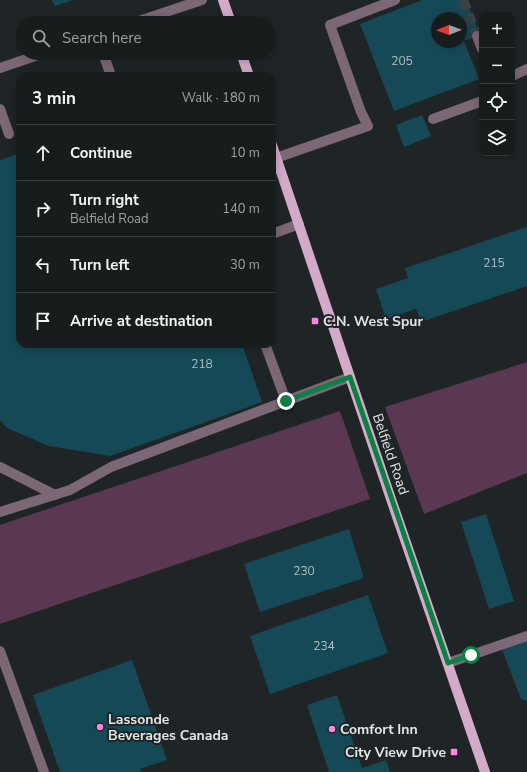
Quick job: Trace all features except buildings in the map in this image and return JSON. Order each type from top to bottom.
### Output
[{"type":"main road","points":[[223,0],[229,16]]},
{"type":"main road","points":[[243,60],[248,72]]},
{"type":"main road","name":"Belfield Road","points":[[276,158],[485,772]]},
{"type":"street","points":[[154,16],[202,0]]},
{"type":"street","points":[[276,158],[368,126],[361,112],[330,26],[394,0]]},
{"type":"street","points":[[477,36],[482,48]]},
{"type":"street","points":[[0,68],[23,60]]},
{"type":"street","points":[[105,60],[110,72]]},
{"type":"street","points":[[515,74],[527,68]]},
{"type":"street","points":[[433,120],[479,102]]},
{"type":"street","points":[[0,109],[9,134]]},
{"type":"street","points":[[276,233],[299,224]]},
{"type":"street","points":[[266,348],[286,401]]},
{"type":"street","points":[[0,512],[70,490],[111,467],[350,377]]},
{"type":"street","points":[[0,467],[55,495]]},
{"type":"street","points":[[448,663],[527,636]]},
{"type":"street","points":[[0,651],[44,772]]},
{"type":"shaded area","points":[[527,362],[527,473],[424,514],[385,407]]},
{"type":"shaded area","points":[[340,411],[370,499],[0,624],[0,525]]},
{"type":"tunnel","points":[[463,0],[477,36]]},
{"type":"place","name":"C.N. West Spur","points":[[315,321]]},
{"type":"place","name":"Lassonde Beverages Canada","points":[[100,727]]},
{"type":"place","name":"Comfort Inn","points":[[332,729]]},
{"type":"place","name":"City View Drive","points":[[454,752]]},
{"type":"route","points":[[286,401],[350,377],[448,663],[471,655]]}]
